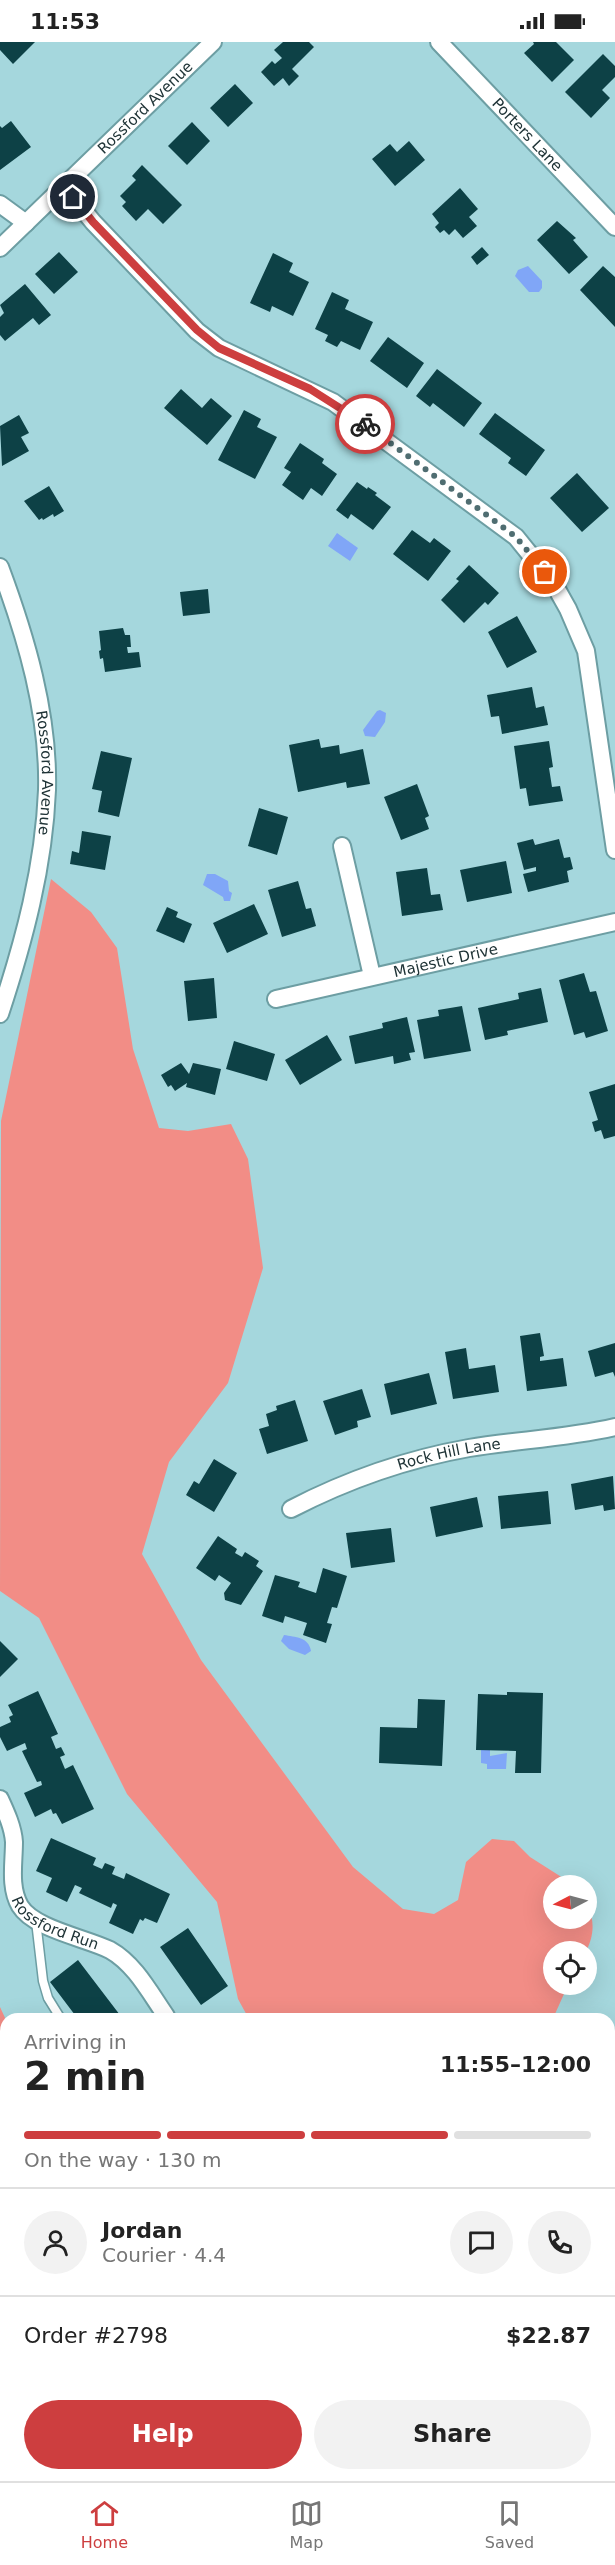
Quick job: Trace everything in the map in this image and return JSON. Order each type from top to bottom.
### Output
[{"type":"street","name":"Rossford Avenue","points":[[0,248],[213,42]]},
{"type":"street","name":"Porters Lane","points":[[439,42],[615,227]]},
{"type":"street","points":[[64,186],[93,222],[197,330],[219,348],[310,389],[353,415],[516,537],[532,555],[568,609],[586,651],[615,850]]},
{"type":"street","points":[[0,204],[26,223]]},
{"type":"street","name":"Rossford Avenue","points":[[0,567],[16,610],[34,676],[43,726],[47,788],[41,862],[24,935],[0,1014]]},
{"type":"street","points":[[342,846],[372,976]]},
{"type":"street","name":"Majestic Drive","points":[[276,999],[615,922]]},
{"type":"street","name":"Rock Hill Lane","points":[[291,1509],[367,1475],[417,1460],[467,1449],[572,1436],[615,1427]]},
{"type":"street","name":"Rossford Run","points":[[0,1799],[9,1818],[14,1840],[15,1894],[21,1907],[36,1921],[110,1951],[123,1959],[131,1966],[164,2013]]},
{"type":"lane","points":[[36,1921],[43,1981],[48,1998],[57,2013]]},
{"type":"shaded area","points":[[51,879],[91,912],[117,948],[133,1049],[159,1128],[188,1131],[231,1124],[248,1159],[263,1268],[228,1383],[169,1462],[142,1554],[201,1660],[353,1867],[403,1909],[434,1914],[458,1900],[466,1862],[492,1839],[514,1841],[530,1857],[558,1875],[543,1875],[543,1929],[592,1929],[590,1941],[543,1941],[543,1995],[564,1995],[555,2013],[246,2013],[238,1999],[217,1902],[127,1794],[39,1618],[0,1591],[1,1121]]},
{"type":"water","points":[[528,266],[542,281],[542,288],[539,292],[529,292],[515,276],[518,270]]},
{"type":"water","points":[[337,533],[358,548],[350,561],[328,546]]},
{"type":"water","points":[[380,710],[386,713],[385,722],[375,737],[365,736],[363,730]]},
{"type":"water","points":[[207,874],[215,874],[228,881],[229,891],[232,893],[230,901],[224,901],[223,897],[203,885]]},
{"type":"water","points":[[284,1635],[304,1640],[310,1646],[311,1651],[305,1655],[289,1649],[281,1641]]},
{"type":"water","points":[[481,1750],[490,1750],[490,1756],[507,1753],[506,1769],[487,1769],[487,1764],[481,1763]]},
{"type":"building","points":[[0,42],[35,42],[13,64],[0,50]]},
{"type":"building","points":[[283,42],[309,42],[314,47],[292,69],[299,76],[289,86],[283,78],[274,86],[261,72],[272,61],[275,64],[282,58],[274,50]]},
{"type":"building","points":[[533,42],[556,42],[574,60],[552,82],[524,53],[534,44]]},
{"type":"building","points":[[603,54],[615,66],[615,77],[602,90],[610,98],[591,118],[565,92]]},
{"type":"building","points":[[235,84],[253,103],[228,127],[210,108]]},
{"type":"building","points":[[11,121],[31,147],[0,170],[0,126],[2,128]]},
{"type":"building","points":[[192,122],[210,141],[187,165],[168,146]]},
{"type":"building","points":[[409,141],[425,160],[395,186],[372,159],[390,144],[397,152]]},
{"type":"building","points":[[142,165],[182,205],[163,224],[148,209],[136,221],[122,206],[126,202],[120,196],[136,180],[132,176]]},
{"type":"building","points":[[460,188],[478,209],[469,217],[477,226],[463,238],[455,229],[449,235],[444,230],[440,233],[435,227],[439,223],[432,214]]},
{"type":"building","points":[[557,221],[576,238],[573,240],[588,257],[569,274],[537,240]]},
{"type":"building","points":[[482,247],[489,255],[477,265],[471,257]]},
{"type":"building","points":[[59,252],[78,272],[54,294],[35,274]]},
{"type":"building","points":[[273,253],[293,263],[289,272],[309,282],[293,316],[272,306],[270,312],[250,303]]},
{"type":"building","points":[[603,266],[615,277],[615,327],[580,290]]},
{"type":"building","points":[[25,284],[51,315],[39,325],[33,318],[5,341],[0,335],[0,317],[4,313],[0,305]]},
{"type":"building","points":[[332,292],[349,300],[345,309],[373,322],[360,350],[341,341],[337,347],[325,341],[328,335],[315,329]]},
{"type":"building","points":[[388,337],[424,363],[407,388],[370,361]]},
{"type":"building","points":[[437,369],[482,403],[464,427],[433,403],[430,407],[416,396]]},
{"type":"building","points":[[181,389],[202,408],[211,398],[232,416],[207,445],[164,408]]},
{"type":"building","points":[[244,410],[261,419],[257,427],[277,437],[255,479],[218,460]]},
{"type":"building","points":[[495,413],[545,450],[526,476],[508,463],[511,458],[479,434]]},
{"type":"building","points":[[19,415],[29,433],[21,437],[29,451],[2,466],[0,426]]},
{"type":"building","points":[[300,443],[324,459],[322,463],[337,474],[322,496],[311,488],[303,500],[282,485],[291,472],[284,468]]},
{"type":"building","points":[[577,473],[609,508],[582,532],[550,498]]},
{"type":"building","points":[[357,482],[377,493],[375,495],[391,507],[373,530],[351,514],[348,519],[336,510]]},
{"type":"building","points":[[49,486],[64,511],[54,517],[53,514],[39,520],[24,501]]},
{"type":"building","points":[[412,530],[430,543],[434,538],[451,551],[428,581],[393,554]]},
{"type":"building","points":[[469,565],[499,593],[488,605],[485,602],[464,623],[441,600],[459,581],[456,579]]},
{"type":"building","points":[[208,589],[210,613],[183,616],[180,592]]},
{"type":"building","points":[[517,616],[537,652],[507,668],[488,632]]},
{"type":"building","points":[[123,628],[125,635],[130,635],[131,647],[127,647],[128,653],[139,652],[141,667],[105,672],[103,658],[100,659],[99,631]]},
{"type":"building","points":[[532,687],[536,708],[544,706],[548,725],[502,734],[499,716],[491,717],[487,695]]},
{"type":"building","points":[[319,739],[321,748],[339,745],[340,754],[363,749],[370,784],[347,788],[346,782],[298,792],[289,745]]},
{"type":"building","points":[[549,741],[553,767],[549,768],[552,787],[560,786],[563,801],[529,806],[526,788],[520,789],[514,746]]},
{"type":"building","points":[[101,751],[132,758],[119,817],[98,812],[102,791],[92,789]]},
{"type":"building","points":[[417,784],[429,816],[425,818],[429,829],[401,840],[384,797]]},
{"type":"building","points":[[259,808],[288,817],[277,855],[248,846]]},
{"type":"building","points":[[82,831],[111,836],[105,870],[70,864],[72,851],[79,853]]},
{"type":"building","points":[[533,839],[535,845],[559,839],[564,858],[570,857],[573,869],[567,871],[569,882],[528,892],[523,874],[536,871],[536,867],[524,870],[517,843]]},
{"type":"building","points":[[506,861],[512,893],[467,902],[460,870]]},
{"type":"building","points":[[427,868],[431,895],[440,894],[443,910],[402,916],[396,872]]},
{"type":"building","points":[[298,881],[306,909],[311,908],[316,926],[282,937],[268,890]]},
{"type":"building","points":[[254,904],[268,934],[227,953],[213,923]]},
{"type":"building","points":[[167,907],[178,912],[176,917],[192,924],[184,943],[156,931]]},
{"type":"building","points":[[584,973],[590,992],[596,991],[608,1031],[586,1038],[584,1032],[574,1035],[559,980]]},
{"type":"building","points":[[214,978],[217,1018],[188,1021],[184,981]]},
{"type":"building","points":[[541,988],[548,1022],[507,1031],[508,1035],[485,1040],[478,1008],[519,999],[518,993]]},
{"type":"building","points":[[462,1006],[471,1051],[424,1059],[417,1020],[439,1016],[438,1010]]},
{"type":"building","points":[[407,1017],[415,1052],[409,1053],[411,1060],[394,1064],[393,1056],[355,1064],[349,1036],[383,1028],[382,1023]]},
{"type":"building","points":[[327,1035],[342,1060],[300,1085],[285,1060]]},
{"type":"building","points":[[234,1041],[275,1054],[267,1081],[226,1069]]},
{"type":"building","points":[[181,1063],[189,1074],[193,1063],[221,1069],[215,1095],[186,1087],[187,1083],[175,1091],[171,1085],[168,1087],[161,1075]]},
{"type":"building","points":[[615,1084],[615,1136],[604,1139],[601,1130],[595,1132],[592,1122],[598,1120],[589,1092]]},
{"type":"building","points":[[540,1333],[544,1356],[540,1357],[540,1361],[563,1358],[567,1386],[527,1391],[520,1336]]},
{"type":"building","points":[[615,1343],[615,1377],[613,1372],[595,1377],[588,1351]]},
{"type":"building","points":[[466,1348],[469,1369],[495,1365],[499,1392],[453,1399],[445,1352]]},
{"type":"building","points":[[429,1373],[437,1404],[391,1415],[384,1384]]},
{"type":"building","points":[[362,1389],[371,1417],[357,1421],[358,1427],[335,1435],[323,1401]]},
{"type":"building","points":[[295,1400],[308,1441],[267,1454],[259,1429],[269,1426],[266,1414],[277,1410],[276,1406]]},
{"type":"building","points":[[214,1459],[237,1473],[214,1512],[186,1495],[194,1481],[199,1484]]},
{"type":"building","points":[[613,1476],[615,1509],[604,1511],[603,1505],[575,1510],[571,1484]]},
{"type":"building","points":[[548,1491],[551,1524],[501,1529],[498,1496]]},
{"type":"building","points":[[477,1497],[483,1527],[436,1537],[430,1507]]},
{"type":"building","points":[[391,1528],[395,1562],[351,1568],[346,1533]]},
{"type":"building","points":[[218,1536],[237,1549],[235,1553],[242,1557],[245,1552],[259,1561],[256,1566],[263,1571],[241,1605],[225,1600],[224,1593],[231,1583],[219,1575],[215,1581],[196,1568]]},
{"type":"building","points":[[323,1568],[347,1576],[337,1608],[332,1607],[327,1623],[332,1624],[326,1643],[303,1635],[307,1623],[285,1616],[283,1623],[262,1616],[275,1575],[300,1582],[298,1587],[316,1593]]},
{"type":"building","points":[[0,1641],[18,1659],[0,1677]]},
{"type":"building","points":[[38,1691],[58,1734],[51,1737],[56,1749],[61,1747],[65,1755],[60,1757],[65,1769],[73,1765],[94,1809],[62,1824],[51,1809],[35,1817],[24,1793],[42,1785],[41,1781],[37,1782],[22,1751],[27,1749],[25,1743],[7,1751],[0,1737],[0,1727],[11,1722],[9,1717],[13,1715],[8,1705]]},
{"type":"building","points":[[507,1692],[543,1693],[541,1773],[515,1773],[516,1751],[476,1750],[478,1694],[507,1695]]},
{"type":"building","points":[[418,1699],[445,1700],[442,1766],[379,1763],[380,1727],[417,1728]]},
{"type":"building","points":[[51,1838],[96,1858],[93,1865],[102,1869],[105,1863],[115,1867],[112,1874],[124,1879],[126,1873],[170,1894],[157,1923],[145,1918],[143,1921],[140,1919],[133,1934],[109,1923],[117,1905],[113,1903],[111,1908],[79,1893],[82,1888],[75,1885],[67,1902],[46,1892],[52,1878],[36,1871]]},
{"type":"building","points":[[188,1928],[228,1986],[201,2005],[160,1947]]},
{"type":"building","points":[[78,1960],[118,2013],[73,2013],[50,1982]]},
{"type":"way so far","points":[[365,424],[516,537],[545,572]]},
{"type":"route","points":[[73,197],[93,222],[197,330],[219,348],[310,389],[365,424]]}]
